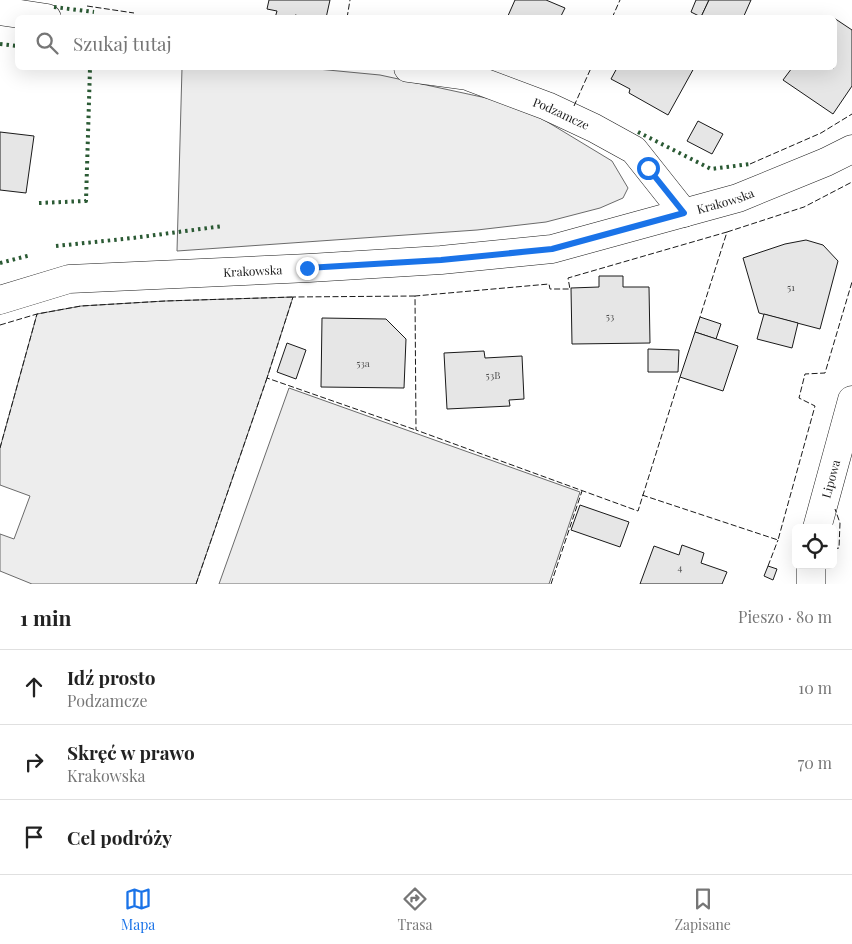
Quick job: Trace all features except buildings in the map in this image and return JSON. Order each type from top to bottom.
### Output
[{"type":"street","points":[[0,11],[27,15]]},
{"type":"street","name":"Podzamcze","points":[[423,70],[467,76],[547,106],[594,128],[634,150],[684,213]]},
{"type":"street","name":"Krakowska","points":[[0,300],[69,279],[441,260],[552,249],[738,198],[826,162],[852,149]]},
{"type":"street","name":"Lipowa","points":[[818,524],[852,400]]},
{"type":"street","points":[[811,584],[812,569]]},
{"type":"shaded area","points":[[182,70],[328,70],[380,75],[491,99],[536,115],[612,161],[628,188],[623,198],[600,208],[546,222],[477,230],[177,251]]},
{"type":"shaded area","points":[[293,297],[196,584],[32,584],[0,571],[0,534],[14,539],[30,496],[0,485],[0,448],[37,314],[81,306]]},
{"type":"shaded area","points":[[289,388],[580,492],[549,584],[219,584]]},
{"type":"hedge","points":[[54,7],[94,12]]},
{"type":"hedge","points":[[0,44],[15,46]]},
{"type":"hedge","points":[[39,203],[86,201],[90,70]]},
{"type":"hedge","points":[[638,132],[711,169],[750,164]]},
{"type":"hedge","points":[[56,246],[223,226]]},
{"type":"hedge","points":[[0,263],[31,255]]},
{"type":"fence","points":[[348,15],[350,0]]},
{"type":"fence","points":[[613,15],[620,0]]},
{"type":"fence","points":[[87,6],[134,13]]},
{"type":"fence","points":[[574,106],[590,70]]},
{"type":"fence","points":[[750,164],[821,133],[852,114]]},
{"type":"fence","points":[[727,232],[804,207],[852,182]]},
{"type":"fence","points":[[680,377],[638,511],[416,430],[415,296],[549,284],[550,289],[570,289],[568,278],[727,232],[700,317]]},
{"type":"fence","points":[[642,495],[778,540],[815,406],[799,398],[805,374],[825,373],[852,282]]},
{"type":"fence","points":[[415,296],[293,297],[267,378],[416,430]]},
{"type":"fence","points":[[0,325],[37,314],[81,306],[293,297]]},
{"type":"fence","points":[[0,448],[37,314]]},
{"type":"fence","points":[[196,584],[267,378]]},
{"type":"fence","points":[[551,584],[582,491]]},
{"type":"fence","points":[[835,509],[840,523],[839,548],[837,548]]},
{"type":"fence","points":[[768,566],[778,540]]},
{"type":"route","points":[[307,268],[441,260],[552,249],[684,213],[648,168]]}]
